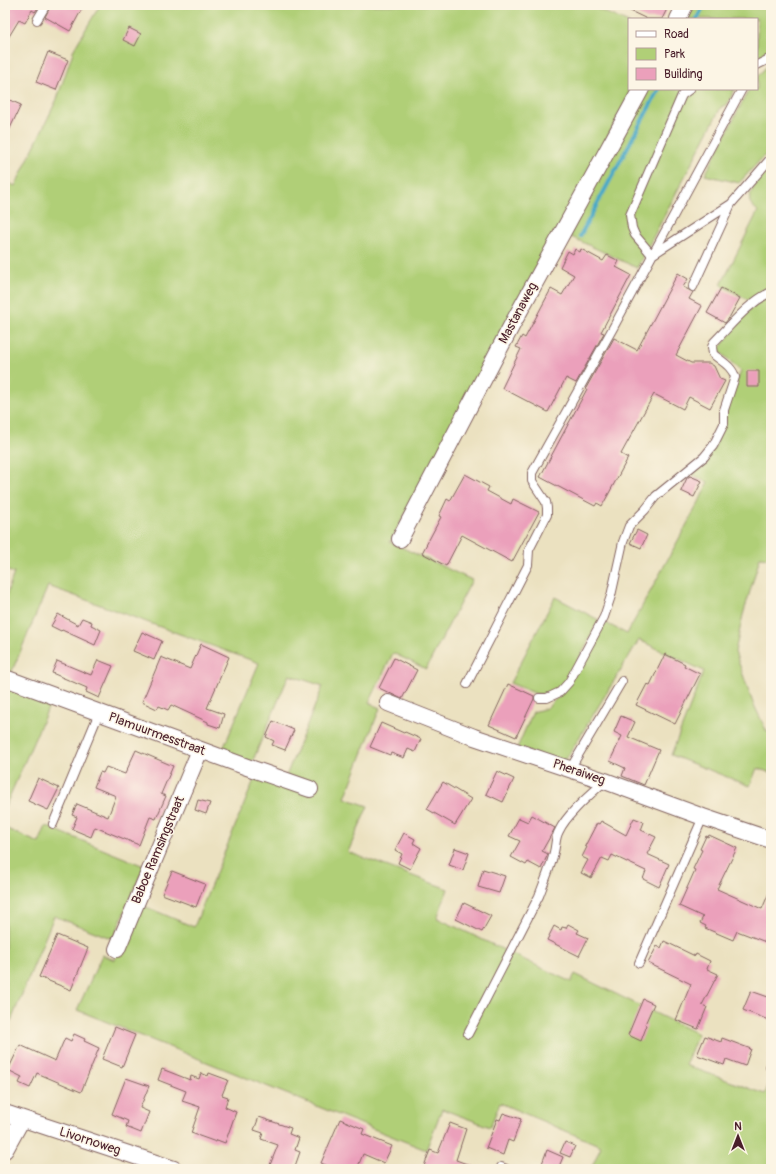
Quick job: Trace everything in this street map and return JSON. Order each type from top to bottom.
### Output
[{"type":"street","points":[[678,18],[685,5]]},
{"type":"street","name":"Mastanaweg","points":[[400,539],[518,314],[640,90]]},
{"type":"street","name":"Plamuurmesstraat","points":[[5,678],[310,789]]},
{"type":"street","name":"Pheraiweg","points":[[388,703],[474,737],[605,781],[771,840]]},
{"type":"street","name":"Baboe Ramsingstraat","points":[[117,949],[200,750]]},
{"type":"street","name":"Livornoweg","points":[[5,1113],[174,1169]]},
{"type":"street","points":[[5,1150],[22,1119]]},
{"type":"lane","points":[[38,20],[46,5]]},
{"type":"lane","points":[[758,64],[771,58]]},
{"type":"lane","points":[[652,255],[635,234],[632,228],[630,215],[682,95],[689,90]]},
{"type":"lane","points":[[467,684],[528,565],[529,550],[547,515],[546,502],[532,481],[532,474],[741,90]]},
{"type":"lane","points":[[652,255],[731,204],[771,158]]},
{"type":"lane","points":[[693,287],[731,204]]},
{"type":"lane","points":[[539,698],[547,698],[560,692],[569,682],[604,617],[611,596],[623,542],[629,526],[646,510],[656,496],[704,457],[713,446],[724,424],[724,410],[735,377],[730,367],[713,354],[712,347],[714,342],[749,307],[762,296],[771,292]]},
{"type":"lane","points":[[570,769],[622,681]]},
{"type":"lane","points":[[53,824],[100,713]]},
{"type":"lane","points":[[468,1034],[539,896],[547,875],[559,830],[575,810],[605,781]]},
{"type":"lane","points":[[639,963],[704,817]]},
{"type":"green space","points":[[100,5],[594,5],[593,7],[628,23],[628,90],[632,90],[390,542],[472,580],[426,669],[393,653],[369,703],[380,708],[345,798],[368,806],[348,852],[448,889],[437,918],[571,982],[575,974],[698,1034],[685,1065],[765,1094],[771,1078],[771,1169],[591,1169],[601,1146],[500,1103],[490,1127],[442,1109],[426,1150],[77,1010],[102,955],[115,960],[139,904],[194,927],[256,775],[286,776],[323,686],[289,675],[251,765],[221,754],[259,663],[48,586],[10,676],[5,674],[5,599],[14,573],[5,570],[5,181],[15,186],[57,99],[74,49]]},
{"type":"green space","points":[[689,5],[771,5],[771,54],[758,58],[758,18],[682,18]]},
{"type":"green space","points":[[771,64],[771,150],[739,183],[705,175],[748,90],[758,90],[758,76]]},
{"type":"green space","points":[[642,90],[734,90],[727,105],[721,107],[637,268],[565,234]]},
{"type":"green space","points":[[771,167],[771,289],[750,301],[721,285],[758,211],[752,205],[750,200],[752,190]]},
{"type":"green space","points":[[771,294],[771,558],[760,557],[743,615],[735,652],[753,703],[767,732],[771,732],[771,773],[757,768],[750,786],[671,755],[704,671],[639,640],[563,764],[517,748],[533,712],[547,708],[561,694],[604,622],[627,634],[699,502],[708,482],[689,473],[715,447],[741,371],[718,350],[750,309]]},
{"type":"green space","points":[[555,597],[599,620],[568,680],[559,689],[546,694],[537,694],[510,683]]},
{"type":"green space","points":[[5,681],[52,699],[5,807]]},
{"type":"green space","points":[[46,826],[144,866],[113,939],[54,916],[11,1021],[5,1019],[5,828],[39,843]]},
{"type":"building","points":[[8,5],[40,5],[35,12],[32,10],[25,23],[19,20],[5,43],[5,10]]},
{"type":"building","points":[[51,5],[84,5],[70,31],[45,17]]},
{"type":"building","points":[[618,5],[669,5],[662,18],[645,18]]},
{"type":"building","points":[[129,28],[141,34],[135,46],[123,40]]},
{"type":"building","points":[[48,52],[68,60],[56,90],[36,82]]},
{"type":"building","points":[[5,98],[21,105],[5,139]]},
{"type":"building","points":[[575,249],[580,252],[581,249],[603,261],[607,255],[619,261],[616,267],[631,275],[601,332],[604,333],[576,383],[566,378],[548,412],[502,388],[521,349],[516,347],[522,336],[525,338],[551,289],[562,295],[574,275],[560,267],[568,251],[573,254]]},
{"type":"building","points":[[678,273],[688,279],[683,287],[693,292],[689,299],[702,306],[676,355],[691,363],[709,363],[714,366],[720,379],[725,381],[710,408],[689,397],[683,409],[654,394],[621,454],[628,458],[602,506],[597,503],[595,506],[540,477],[587,389],[586,388],[614,338],[637,350]]},
{"type":"building","points":[[721,288],[740,298],[725,323],[707,313]]},
{"type":"building","points":[[747,371],[759,371],[759,387],[747,387]]},
{"type":"building","points":[[465,474],[489,487],[487,491],[511,504],[513,499],[539,512],[512,562],[462,535],[446,566],[422,553],[441,517],[439,516],[447,499],[450,501]]},
{"type":"building","points":[[690,476],[702,481],[694,497],[681,491],[687,478]]},
{"type":"building","points":[[637,530],[647,535],[641,548],[630,543]]},
{"type":"building","points":[[58,614],[78,625],[82,618],[92,622],[91,625],[101,630],[95,645],[51,626]]},
{"type":"building","points":[[142,632],[162,641],[154,660],[133,651]]},
{"type":"building","points":[[201,644],[229,657],[207,708],[224,714],[220,728],[208,724],[208,722],[171,705],[168,710],[159,706],[157,709],[142,702],[161,657],[190,669]]},
{"type":"building","points":[[665,654],[685,664],[684,666],[700,674],[675,724],[636,705],[647,684],[650,685]]},
{"type":"building","points":[[394,658],[417,670],[402,699],[379,688]]},
{"type":"building","points":[[98,660],[113,666],[99,698],[86,692],[87,688],[52,673],[57,661],[91,675]]},
{"type":"building","points":[[508,684],[534,696],[534,699],[516,737],[489,725]]},
{"type":"building","points":[[621,716],[635,722],[628,737],[659,750],[644,785],[622,776],[625,768],[610,761],[622,736],[614,732]]},
{"type":"building","points":[[273,721],[294,730],[285,750],[272,745],[274,741],[266,737]]},
{"type":"building","points":[[381,723],[421,739],[415,752],[408,749],[404,758],[391,753],[390,755],[370,747]]},
{"type":"building","points":[[136,750],[173,766],[161,794],[166,796],[156,819],[150,817],[139,845],[95,827],[91,837],[72,829],[77,817],[72,815],[77,804],[108,817],[116,796],[94,787],[100,772],[103,773],[106,767],[125,774]]},
{"type":"building","points":[[497,771],[514,779],[503,802],[486,794]]},
{"type":"building","points":[[38,778],[59,788],[48,810],[28,801]]},
{"type":"building","points":[[443,782],[471,799],[455,825],[427,809]]},
{"type":"building","points":[[198,800],[210,803],[206,814],[195,810]]},
{"type":"building","points":[[532,815],[555,828],[542,851],[548,854],[541,869],[528,862],[526,865],[511,857],[520,841],[509,836],[519,818],[528,822]]},
{"type":"building","points":[[634,818],[644,822],[641,830],[656,837],[647,854],[669,864],[659,887],[643,879],[646,871],[612,855],[609,861],[602,858],[591,878],[581,873],[588,860],[582,857],[587,847],[585,846],[597,823],[599,824],[601,821],[626,835]]},
{"type":"building","points":[[404,833],[415,839],[413,843],[421,848],[410,869],[398,863],[402,854],[395,850]]},
{"type":"building","points":[[709,835],[737,848],[717,889],[762,909],[771,888],[771,944],[737,931],[733,940],[705,928],[706,926],[700,923],[703,917],[679,906],[695,870],[693,869],[702,850],[700,849],[706,836],[708,837]]},
{"type":"building","points":[[455,848],[469,853],[463,870],[449,865]]},
{"type":"building","points":[[483,869],[505,876],[499,893],[478,887]]},
{"type":"building","points":[[172,871],[205,884],[196,907],[162,894]]},
{"type":"building","points":[[464,903],[491,916],[482,932],[456,919]]},
{"type":"building","points":[[568,924],[579,930],[577,933],[588,938],[579,956],[547,940],[554,926],[561,930],[562,927],[566,928]]},
{"type":"building","points":[[57,935],[88,948],[71,990],[39,977]]},
{"type":"building","points":[[664,941],[695,956],[696,954],[710,961],[707,969],[718,974],[702,1005],[707,1007],[698,1029],[676,1020],[691,984],[648,963],[657,946],[661,948]]},
{"type":"building","points":[[751,991],[771,998],[771,1021],[743,1010]]},
{"type":"building","points":[[643,999],[654,1004],[645,1024],[647,1025],[641,1041],[628,1035]]},
{"type":"building","points":[[115,1027],[135,1035],[122,1067],[102,1059]]},
{"type":"building","points":[[74,1034],[85,1039],[84,1041],[99,1048],[81,1092],[37,1073],[30,1088],[19,1083],[22,1077],[8,1070],[20,1045],[55,1061],[65,1038],[71,1041]]},
{"type":"building","points":[[705,1036],[721,1042],[722,1038],[751,1049],[745,1066],[726,1059],[724,1065],[697,1055]]},
{"type":"building","points":[[162,1069],[190,1080],[191,1076],[199,1079],[201,1073],[208,1076],[209,1073],[228,1080],[222,1095],[228,1097],[225,1107],[236,1112],[225,1143],[217,1140],[216,1142],[191,1133],[200,1107],[182,1101],[186,1091],[158,1080]]},
{"type":"building","points":[[126,1078],[149,1086],[140,1108],[149,1112],[141,1133],[126,1127],[128,1121],[112,1114]]},
{"type":"building","points":[[503,1113],[521,1119],[513,1142],[508,1140],[503,1155],[486,1148],[497,1119],[500,1120]]},
{"type":"building","points":[[259,1117],[291,1128],[289,1134],[299,1138],[295,1150],[300,1152],[294,1169],[283,1169],[270,1165],[278,1145],[261,1139],[263,1133],[254,1130]]},
{"type":"building","points":[[340,1119],[364,1129],[362,1134],[392,1146],[384,1163],[363,1154],[357,1169],[335,1169],[321,1163]]},
{"type":"building","points":[[450,1123],[466,1129],[456,1160],[478,1169],[423,1169],[430,1150],[438,1153]]},
{"type":"building","points":[[565,1142],[575,1146],[570,1157],[560,1153]]},
{"type":"building","points":[[547,1150],[563,1157],[558,1169],[540,1169]]},
{"type":"waterway","points":[[698,18],[704,5]]},
{"type":"waterway","points":[[580,236],[658,90]]}]
